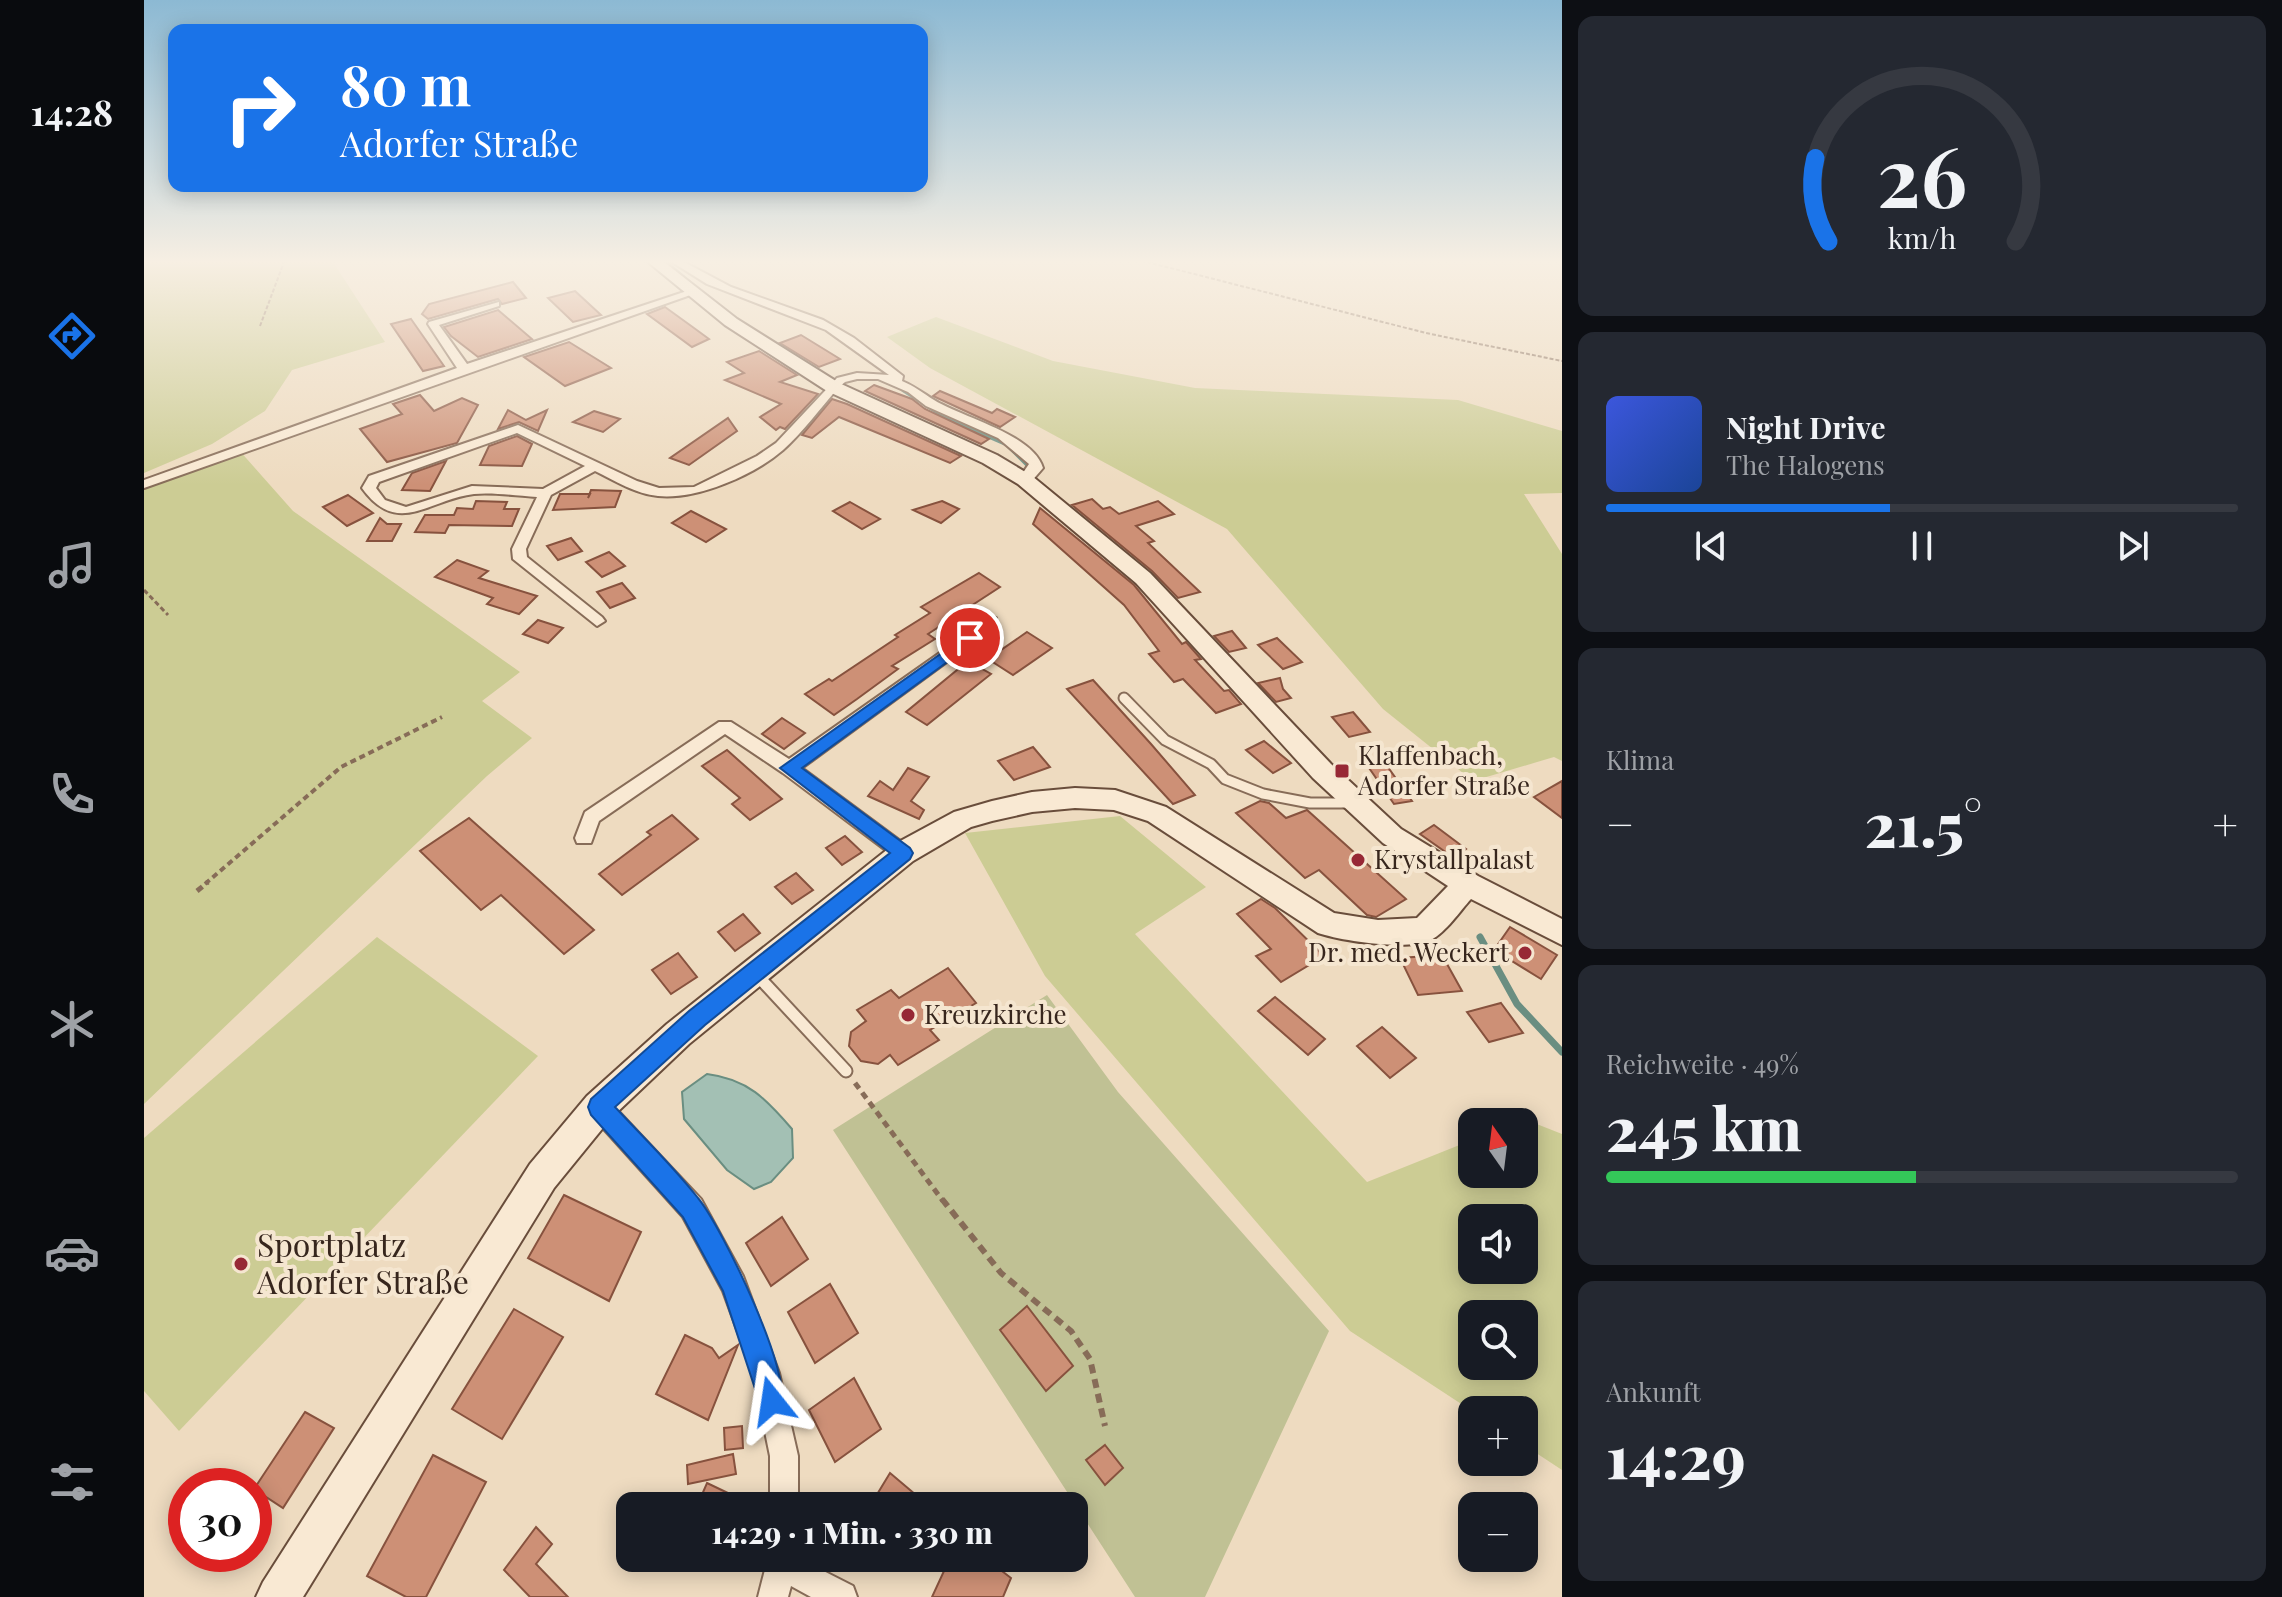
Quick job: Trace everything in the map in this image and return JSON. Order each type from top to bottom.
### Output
[{"type":"street","points":[[442,337],[464,369]]},
{"type":"street","points":[[144,484],[561,337]]},
{"type":"street","points":[[752,337],[837,384],[990,459],[1025,480],[1143,578],[1354,803],[1392,836],[1468,884],[1562,933]]},
{"type":"street","points":[[845,337],[930,403],[1002,435],[1017,446],[1036,468],[1025,480]]},
{"type":"street","points":[[593,467],[545,493],[472,490],[406,511],[380,503],[369,488],[374,479],[518,429],[593,467],[658,492],[696,491],[762,459],[780,446],[837,384],[857,376],[880,376],[912,389]]},
{"type":"street","points":[[545,493],[519,549],[520,559],[597,621]]},
{"type":"street","points":[[789,768],[991,622]]},
{"type":"street","points":[[584,838],[591,817],[725,726],[789,768],[903,853]]},
{"type":"street","points":[[278,1597],[542,1176],[599,1107],[678,1034],[903,853],[963,819],[992,811],[1032,802],[1075,798],[1115,800],[1157,814],[1328,924],[1378,932],[1424,930],[1468,884]]},
{"type":"street","points":[[599,1107],[692,1208],[734,1285],[766,1373],[784,1456],[784,1492]]},
{"type":"street","points":[[773,1597],[780,1572]]},
{"type":"street","points":[[800,1572],[842,1597]]},
{"type":"lane","points":[[1124,698],[1165,740],[1211,764],[1225,779],[1263,794],[1310,803],[1354,803]]},
{"type":"lane","points":[[753,972],[846,1071]]},
{"type":"path","points":[[1443,337],[1562,361]]},
{"type":"path","points":[[144,590],[168,615]]},
{"type":"path","points":[[197,891],[341,767],[442,717]]},
{"type":"path","points":[[846,1071],[897,1143],[1001,1273],[1071,1331],[1090,1359],[1105,1426]]},
{"type":"green space","points":[[144,337],[381,337],[385,342],[292,370],[265,411],[212,444],[144,473]]},
{"type":"green space","points":[[887,337],[988,337],[1053,361],[1195,388],[1458,400],[1562,431],[1562,493],[1524,494],[1562,554],[1562,761],[1554,757],[1473,781],[1383,709],[1227,529],[930,368]]},
{"type":"green space","points":[[239,450],[293,511],[520,672],[482,701],[532,738],[487,776],[144,1104],[144,486]]},
{"type":"green space","points":[[1120,816],[1206,887],[1135,934],[1367,1182],[1458,1146],[1458,1188],[1538,1188],[1538,1125],[1562,1134],[1562,1470],[1538,1454],[1538,1396],[1458,1396],[1458,1402],[1350,1331],[1045,976],[965,833]]},
{"type":"green space","name":"Sportplatz Adorfer Straße","points":[[377,937],[538,1056],[179,1431],[144,1391],[144,1138]]},
{"type":"green space","points":[[1047,995],[1118,1092],[1329,1331],[1205,1597],[1135,1597],[1088,1524],[1088,1492],[1067,1492],[833,1130]]},
{"type":"shaded area","points":[[707,1074],[734,1080],[755,1092],[792,1129],[793,1158],[771,1182],[754,1189],[727,1170],[684,1119],[682,1092]]},
{"type":"building","points":[[400,337],[423,337],[444,366],[423,371]]},
{"type":"building","points":[[452,337],[532,339],[478,357]]},
{"type":"building","points":[[678,337],[709,339],[692,347]]},
{"type":"building","points":[[803,337],[840,359],[819,367],[780,343]]},
{"type":"building","points":[[569,342],[611,368],[565,386],[524,357]]},
{"type":"building","points":[[759,351],[797,375],[780,382],[818,394],[785,429],[780,427],[776,430],[760,417],[781,404],[725,380],[744,373],[727,362]]},
{"type":"building","points":[[874,385],[912,399],[925,409],[989,439],[981,444],[865,391]]},
{"type":"building","points":[[940,391],[992,413],[997,409],[1015,417],[1000,427],[933,396]]},
{"type":"building","points":[[420,395],[434,411],[462,398],[478,405],[457,443],[387,462],[360,429],[402,414],[393,404]]},
{"type":"building","points":[[832,399],[961,456],[950,463],[839,417],[812,438],[802,435]]},
{"type":"building","points":[[508,410],[526,420],[547,410],[538,431],[519,422],[498,429]]},
{"type":"building","points":[[594,411],[620,419],[603,432],[573,422]]},
{"type":"building","points":[[728,418],[737,431],[689,465],[670,458]]},
{"type":"building","points":[[517,436],[532,444],[522,466],[480,465],[489,446]]},
{"type":"building","points":[[446,461],[430,491],[402,490],[412,473]]},
{"type":"building","points":[[591,490],[621,491],[615,507],[553,510],[560,494],[590,494]]},
{"type":"building","points":[[348,495],[373,513],[347,526],[323,507]]},
{"type":"building","points":[[1092,499],[1103,509],[1110,507],[1119,514],[1158,501],[1174,514],[1136,526],[1154,541],[1148,543],[1200,592],[1178,598],[1152,571],[1072,505]]},
{"type":"building","points":[[476,501],[507,502],[504,509],[519,509],[512,526],[449,525],[445,533],[415,532],[425,515],[454,515],[457,508],[473,509]]},
{"type":"building","points":[[942,501],[959,509],[941,523],[913,510]]},
{"type":"building","points":[[850,502],[880,519],[862,529],[833,511]]},
{"type":"building","points":[[1040,508],[1134,585],[1182,644],[1186,642],[1201,659],[1195,660],[1241,704],[1216,713],[1183,679],[1174,682],[1149,654],[1159,651],[1124,605],[1033,524]]},
{"type":"building","points":[[691,511],[726,529],[706,542],[672,523]]},
{"type":"building","points":[[380,518],[387,524],[401,524],[392,541],[367,541]]},
{"type":"building","points":[[571,538],[582,551],[558,560],[547,546]]},
{"type":"building","points":[[609,552],[625,566],[602,577],[586,562]]},
{"type":"building","points":[[457,560],[488,571],[479,578],[537,596],[519,614],[487,604],[493,598],[435,577]]},
{"type":"building","points":[[979,573],[1000,587],[928,634],[935,639],[892,666],[898,669],[834,715],[805,694],[829,679],[832,681],[898,637],[895,635],[930,613],[921,607]]},
{"type":"building","points":[[622,583],[635,598],[610,608],[597,592]]},
{"type":"building","points":[[538,620],[563,628],[548,643],[523,634]]},
{"type":"building","points":[[1232,631],[1246,648],[1229,652],[1214,636]]},
{"type":"building","points":[[1027,632],[1052,648],[1013,675],[988,659]]},
{"type":"building","points":[[1277,638],[1302,662],[1283,669],[1258,645]]},
{"type":"building","points":[[968,661],[991,674],[927,725],[906,712]]},
{"type":"building","points":[[1280,678],[1283,689],[1291,698],[1276,702],[1258,683]]},
{"type":"building","points":[[1093,680],[1195,795],[1173,804],[1067,689]]},
{"type":"building","points":[[1353,712],[1370,732],[1349,737],[1332,717]]},
{"type":"building","points":[[782,718],[805,733],[784,749],[762,734]]},
{"type":"building","points":[[1264,741],[1291,763],[1273,773],[1246,750]]},
{"type":"building","points":[[1033,747],[1050,767],[1014,780],[998,761]]},
{"type":"building","points":[[727,750],[782,799],[750,820],[732,804],[740,798],[702,766]]},
{"type":"building","points":[[1380,756],[1412,801],[1394,804],[1367,765]]},
{"type":"building","points":[[908,768],[929,777],[911,801],[924,810],[919,819],[868,796],[880,781],[893,790]]},
{"type":"building","points":[[1562,781],[1562,818],[1534,797]]},
{"type":"building","points":[[1260,801],[1269,803],[1286,818],[1307,810],[1406,899],[1376,917],[1367,915],[1319,870],[1305,878],[1236,813]]},
{"type":"building","points":[[672,815],[698,839],[622,895],[599,874],[651,835],[647,832]]},
{"type":"building","points":[[469,818],[594,930],[564,954],[501,895],[481,910],[420,851]]},
{"type":"building","points":[[1434,825],[1466,849],[1454,858],[1420,834]]},
{"type":"building","points":[[845,836],[862,852],[842,865],[826,848]]},
{"type":"building","points":[[796,873],[813,890],[792,904],[775,887]]},
{"type":"building","points":[[1261,899],[1275,908],[1324,956],[1281,982],[1256,956],[1271,949],[1237,914]]},
{"type":"building","points":[[743,914],[760,933],[735,951],[718,932]]},
{"type":"building","name":"Dr. med. Weckert","points":[[1510,927],[1557,955],[1541,979],[1494,950]]},
{"type":"building","points":[[678,953],[697,977],[671,994],[652,970]]},
{"type":"building","points":[[1442,955],[1462,991],[1418,995],[1400,958]]},
{"type":"building","name":"Kreuzkirche","points":[[948,968],[976,1003],[930,1030],[939,1040],[898,1065],[890,1055],[878,1064],[861,1061],[849,1046],[851,1032],[866,1021],[857,1010],[891,990],[899,998]]},
{"type":"building","points":[[1275,997],[1325,1039],[1308,1055],[1258,1011]]},
{"type":"building","points":[[1501,1003],[1523,1033],[1489,1042],[1467,1012]]},
{"type":"building","points":[[1382,1027],[1416,1058],[1390,1078],[1357,1046]]},
{"type":"building","points":[[564,1195],[641,1232],[609,1301],[528,1258]]},
{"type":"building","points":[[782,1217],[808,1259],[771,1286],[746,1243]]},
{"type":"building","points":[[830,1284],[858,1333],[815,1363],[788,1312]]},
{"type":"building","points":[[1027,1306],[1073,1366],[1046,1391],[1000,1330]]},
{"type":"building","points":[[514,1309],[563,1337],[502,1439],[452,1409]]},
{"type":"building","points":[[685,1335],[712,1348],[719,1358],[738,1345],[708,1420],[656,1394]]},
{"type":"building","points":[[854,1378],[881,1429],[835,1462],[809,1410]]},
{"type":"building","points":[[305,1412],[334,1428],[283,1508],[272,1501],[272,1468],[268,1468]]},
{"type":"building","points":[[742,1426],[743,1448],[725,1450],[724,1428]]},
{"type":"building","points":[[1105,1445],[1123,1468],[1105,1485],[1086,1460]]},
{"type":"building","points":[[733,1454],[736,1474],[688,1484],[687,1465]]},
{"type":"building","points":[[433,1455],[486,1482],[426,1597],[406,1597],[367,1576]]},
{"type":"building","points":[[890,1473],[912,1492],[878,1492]]},
{"type":"building","points":[[707,1483],[726,1492],[703,1492]]},
{"type":"building","points":[[536,1527],[552,1544],[536,1564],[568,1597],[530,1597],[504,1570]]},
{"type":"building","points":[[944,1572],[1003,1572],[1011,1578],[1003,1597],[932,1597]]},
{"type":"waterway","points":[[903,390],[943,416],[966,426]]},
{"type":"waterway","points":[[961,424],[1007,444],[1027,464]]},
{"type":"waterway","points":[[1480,937],[1517,1004],[1562,1052]]},
{"type":"place","name":"Klaffenbach, Adorfer Straße","points":[[1342,771]]},
{"type":"place","name":"Krystallpalast","points":[[1358,860]]},
{"type":"place","name":"Dr. med. Weckert","points":[[1525,953]]},
{"type":"place","name":"Kreuzkirche","points":[[908,1015]]},
{"type":"place","name":"Sportplatz Adorfer Straße","points":[[241,1264]]},
{"type":"route","points":[[772,1401],[766,1373],[734,1285],[692,1208],[599,1107],[697,1018],[903,853],[789,768],[970,638]]}]
